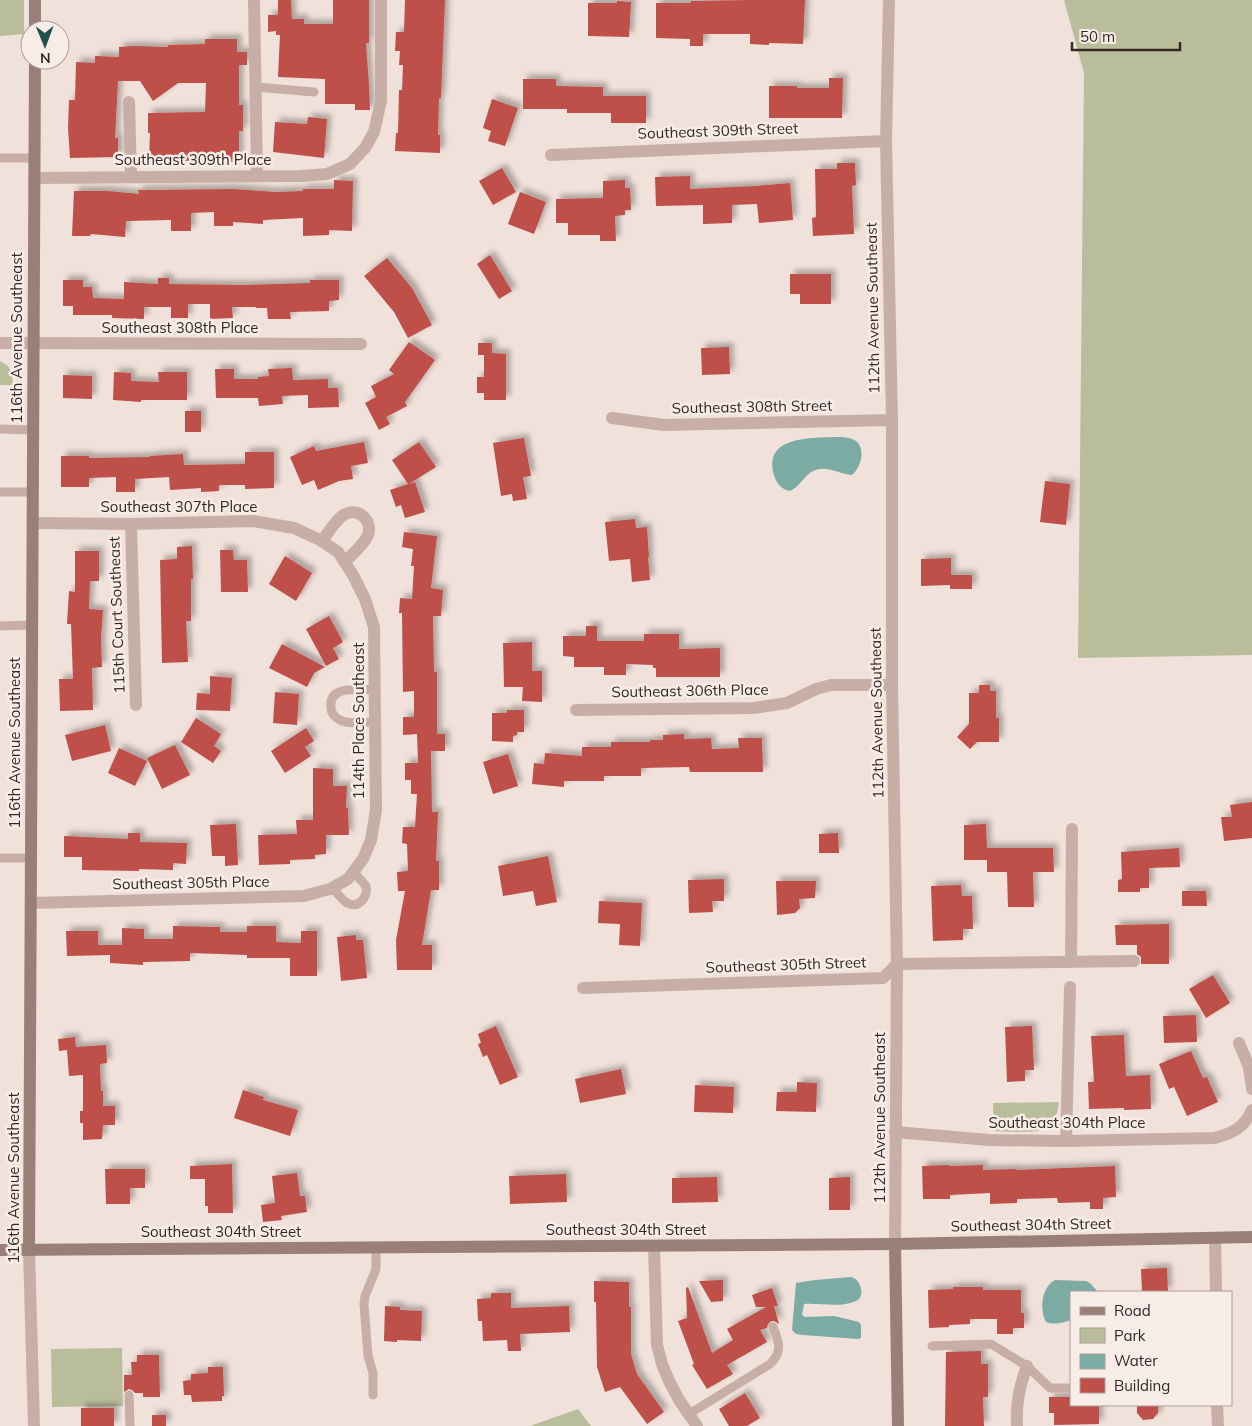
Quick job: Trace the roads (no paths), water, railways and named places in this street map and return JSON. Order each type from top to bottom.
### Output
[{"type":"street","points":[[35,0],[35,20]]},
{"type":"street","points":[[254,0],[258,176]]},
{"type":"street","name":"Southeast 309th Place","points":[[34,178],[301,176],[327,174],[350,164],[365,148],[374,132],[381,101],[381,0]]},
{"type":"street","name":"112th Avenue Southeast","points":[[889,0],[886,141],[892,420],[892,685],[897,964],[895,1244],[898,1426]]},
{"type":"street","name":"116th Avenue Southeast","points":[[34,70],[29,1250],[34,1426]]},
{"type":"street","points":[[130,102],[131,177]]},
{"type":"street","name":"Southeast 309th Street","points":[[551,155],[886,141]]},
{"type":"street","name":"Southeast 308th Place","points":[[0,343],[361,344]]},
{"type":"street","name":"Southeast 308th Street","points":[[612,418],[664,425],[892,420]]},
{"type":"street","points":[[322,541],[344,514],[350,512],[362,515],[367,520],[369,533],[366,539],[341,557]]},
{"type":"street","name":"Southeast 307th Place","points":[[32,523],[131,524],[253,521],[294,528],[322,541],[341,557]]},
{"type":"street","name":"115th Court Southeast","points":[[131,524],[136,705]]},
{"type":"street","name":"114th Place Southeast","points":[[341,557],[365,599],[374,627],[376,810],[370,840],[363,858],[350,875]]},
{"type":"street","name":"Southeast 306th Place","points":[[576,710],[754,708],[786,704],[816,689],[832,684],[892,685]]},
{"type":"street","points":[[1071,962],[1072,829]]},
{"type":"street","name":"Southeast 305th Place","points":[[31,903],[304,896],[332,887],[350,875]]},
{"type":"street","points":[[897,964],[1134,961]]},
{"type":"street","name":"Southeast 305th Street","points":[[583,988],[883,978],[897,964]]},
{"type":"street","points":[[1066,1140],[1070,987]]},
{"type":"street","points":[[1239,1043],[1249,1067],[1252,1089]]},
{"type":"street","name":"Southeast 304th Place","points":[[895,1132],[989,1140],[1215,1138],[1238,1129],[1248,1120],[1252,1110]]},
{"type":"street","name":"Southeast 304th Street","points":[[0,1250],[895,1244],[1252,1237]]},
{"type":"street","points":[[1215,1238],[1216,1291]]},
{"type":"street","points":[[654,1246],[657,1345],[669,1381],[697,1426]]},
{"type":"street","points":[[1017,1426],[1016,1405],[1027,1366]]},
{"type":"street","points":[[1217,1406],[1218,1426]]},
{"type":"lane","points":[[256,87],[314,92]]},
{"type":"lane","points":[[0,158],[34,158]]},
{"type":"lane","points":[[0,430],[33,430]]},
{"type":"lane","points":[[0,492],[33,492]]},
{"type":"lane","points":[[0,626],[32,624]]},
{"type":"lane","points":[[375,690],[347,689],[340,691],[335,694],[330,706],[335,718],[341,721],[375,722]]},
{"type":"lane","points":[[0,858],[31,858]]},
{"type":"lane","points":[[332,887],[348,904],[353,905],[363,901],[366,896],[366,886],[350,875]]},
{"type":"lane","points":[[373,1395],[373,1373],[368,1356],[364,1304],[365,1296],[376,1269],[376,1248]]},
{"type":"lane","points":[[689,1414],[770,1364],[776,1358],[779,1342],[773,1327]]},
{"type":"lane","points":[[932,1346],[991,1344],[1027,1366],[1050,1388],[1070,1388]]},
{"type":"lane","points":[[129,1395],[130,1426]]},
{"type":"water","points":[[835,437],[851,439],[859,444],[862,453],[860,463],[852,475],[820,469],[810,473],[790,491],[780,486],[774,475],[772,462],[782,446],[802,439]]},
{"type":"water","points":[[851,1277],[860,1284],[861,1296],[859,1299],[844,1304],[804,1304],[802,1315],[805,1317],[834,1316],[859,1322],[861,1325],[861,1338],[803,1335],[796,1334],[792,1330],[796,1283]]},
{"type":"water","points":[[1055,1280],[1086,1281],[1097,1291],[1070,1291],[1070,1320],[1058,1323],[1046,1322],[1042,1304],[1047,1288]]}]
